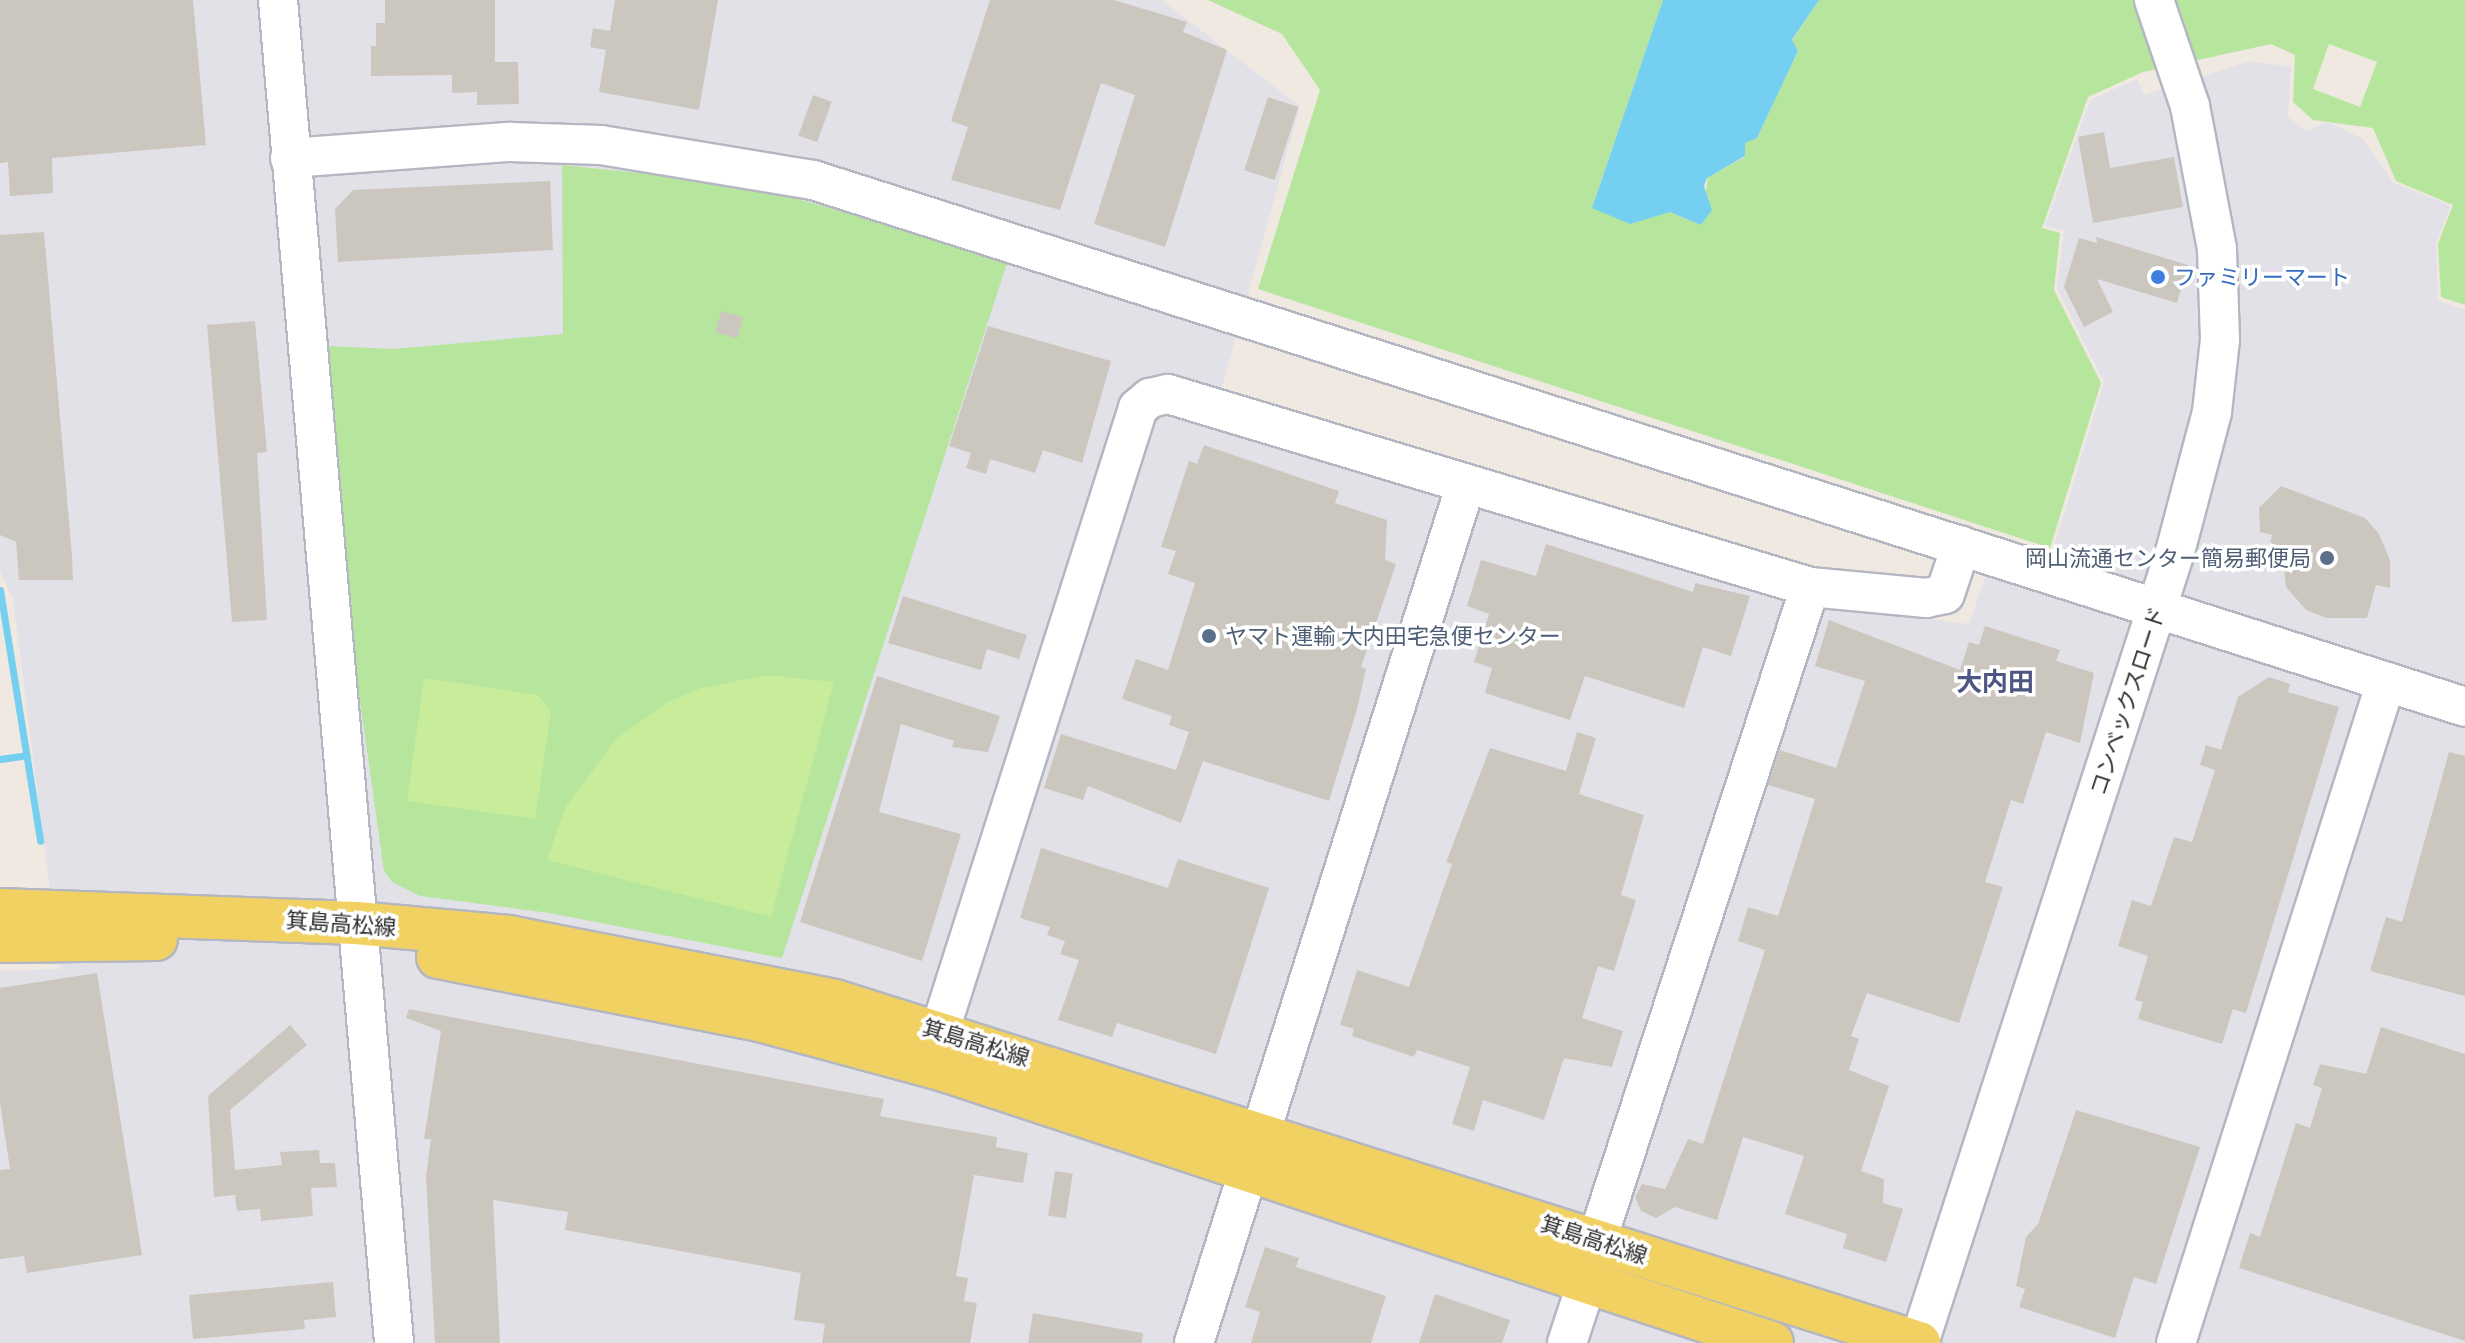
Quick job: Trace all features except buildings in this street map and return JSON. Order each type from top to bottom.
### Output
[{"type":"main road","name":"箕島高松線","points":[[0,910],[358,937],[763,1021],[941,1069],[1247,1174],[1772,1343]]},
{"type":"main road","name":"箕島高松線","points":[[0,941],[509,937],[606,954],[940,1030],[1919,1343]]},
{"type":"street","points":[[278,0],[394,1343]]},
{"type":"street","name":"コンベックスロード","points":[[1947,1343],[2168,612],[2202,463],[2220,340],[2217,249],[2206,175],[2169,9]]},
{"type":"street","points":[[290,158],[510,142],[601,145],[813,180],[2465,707]]},
{"type":"street","points":[[940,1030],[1138,408],[1168,394],[1810,587],[1926,598],[1945,594],[1961,546]]},
{"type":"street","points":[[1194,1343],[1466,484]]},
{"type":"street","points":[[1597,1240],[1810,587]]},
{"type":"street","name":"コンベックスロード","points":[[1919,1343],[2168,612]]},
{"type":"street","points":[[2176,1343],[2386,682]]},
{"type":"street","points":[[1567,1343],[1587,1282]]},
{"type":"shaded area","points":[[0,0],[1161,0],[1300,106],[1211,427],[1831,606],[1969,624],[1986,575],[2040,593],[2104,382],[2057,288],[2064,231],[2045,226],[2090,100],[2137,79],[2144,95],[2251,61],[2291,67],[2288,117],[2306,131],[2328,122],[2363,139],[2394,183],[2451,206],[2436,243],[2438,301],[2465,310],[2465,1343],[0,1343],[0,971],[60,969],[13,599],[0,571]]},
{"type":"green space","points":[[1208,0],[1663,0],[1592,208],[1670,212],[1701,225],[1708,177],[1745,157],[1744,143],[1757,138],[1798,51],[1792,41],[1819,0],[2465,0],[2465,305],[2441,297],[2438,244],[2453,205],[2396,181],[2373,128],[2313,120],[2293,102],[2295,55],[2271,44],[2143,72],[2088,97],[2042,228],[2060,233],[2054,290],[2101,383],[2050,548],[1258,289],[1320,90],[1282,34]],"holes":[[[2329,44],[2377,62],[2360,107],[2313,89]]]},
{"type":"green space","points":[[562,165],[708,180],[798,199],[1008,260],[782,958],[549,913],[420,896],[392,882],[384,871],[356,673],[327,346],[392,349],[563,334]]},
{"type":"green space","points":[[768,675],[834,682],[771,917],[547,860],[565,808],[616,739],[666,703],[701,688]]},
{"type":"green space","points":[[424,678],[538,695],[551,712],[535,819],[407,801]]},
{"type":"water","points":[[1663,0],[1819,0],[1792,40],[1798,51],[1757,138],[1745,143],[1745,156],[1707,178],[1704,186],[1712,210],[1701,225],[1670,212],[1630,224],[1592,208]]},
{"type":"waterway","points":[[0,590],[40,841]]},
{"type":"waterway","points":[[0,759],[27,755]]},
{"type":"place","name":"ファミリーマート","points":[[2158,277]]},
{"type":"place","name":"岡山流通センター簡易郵便局","points":[[2327,558]]},
{"type":"place","name":"ヤマト運輸 大内田宅急便センター","points":[[1209,636]]},
{"type":"district","name":"大内田","points":[[1995,682]]}]
